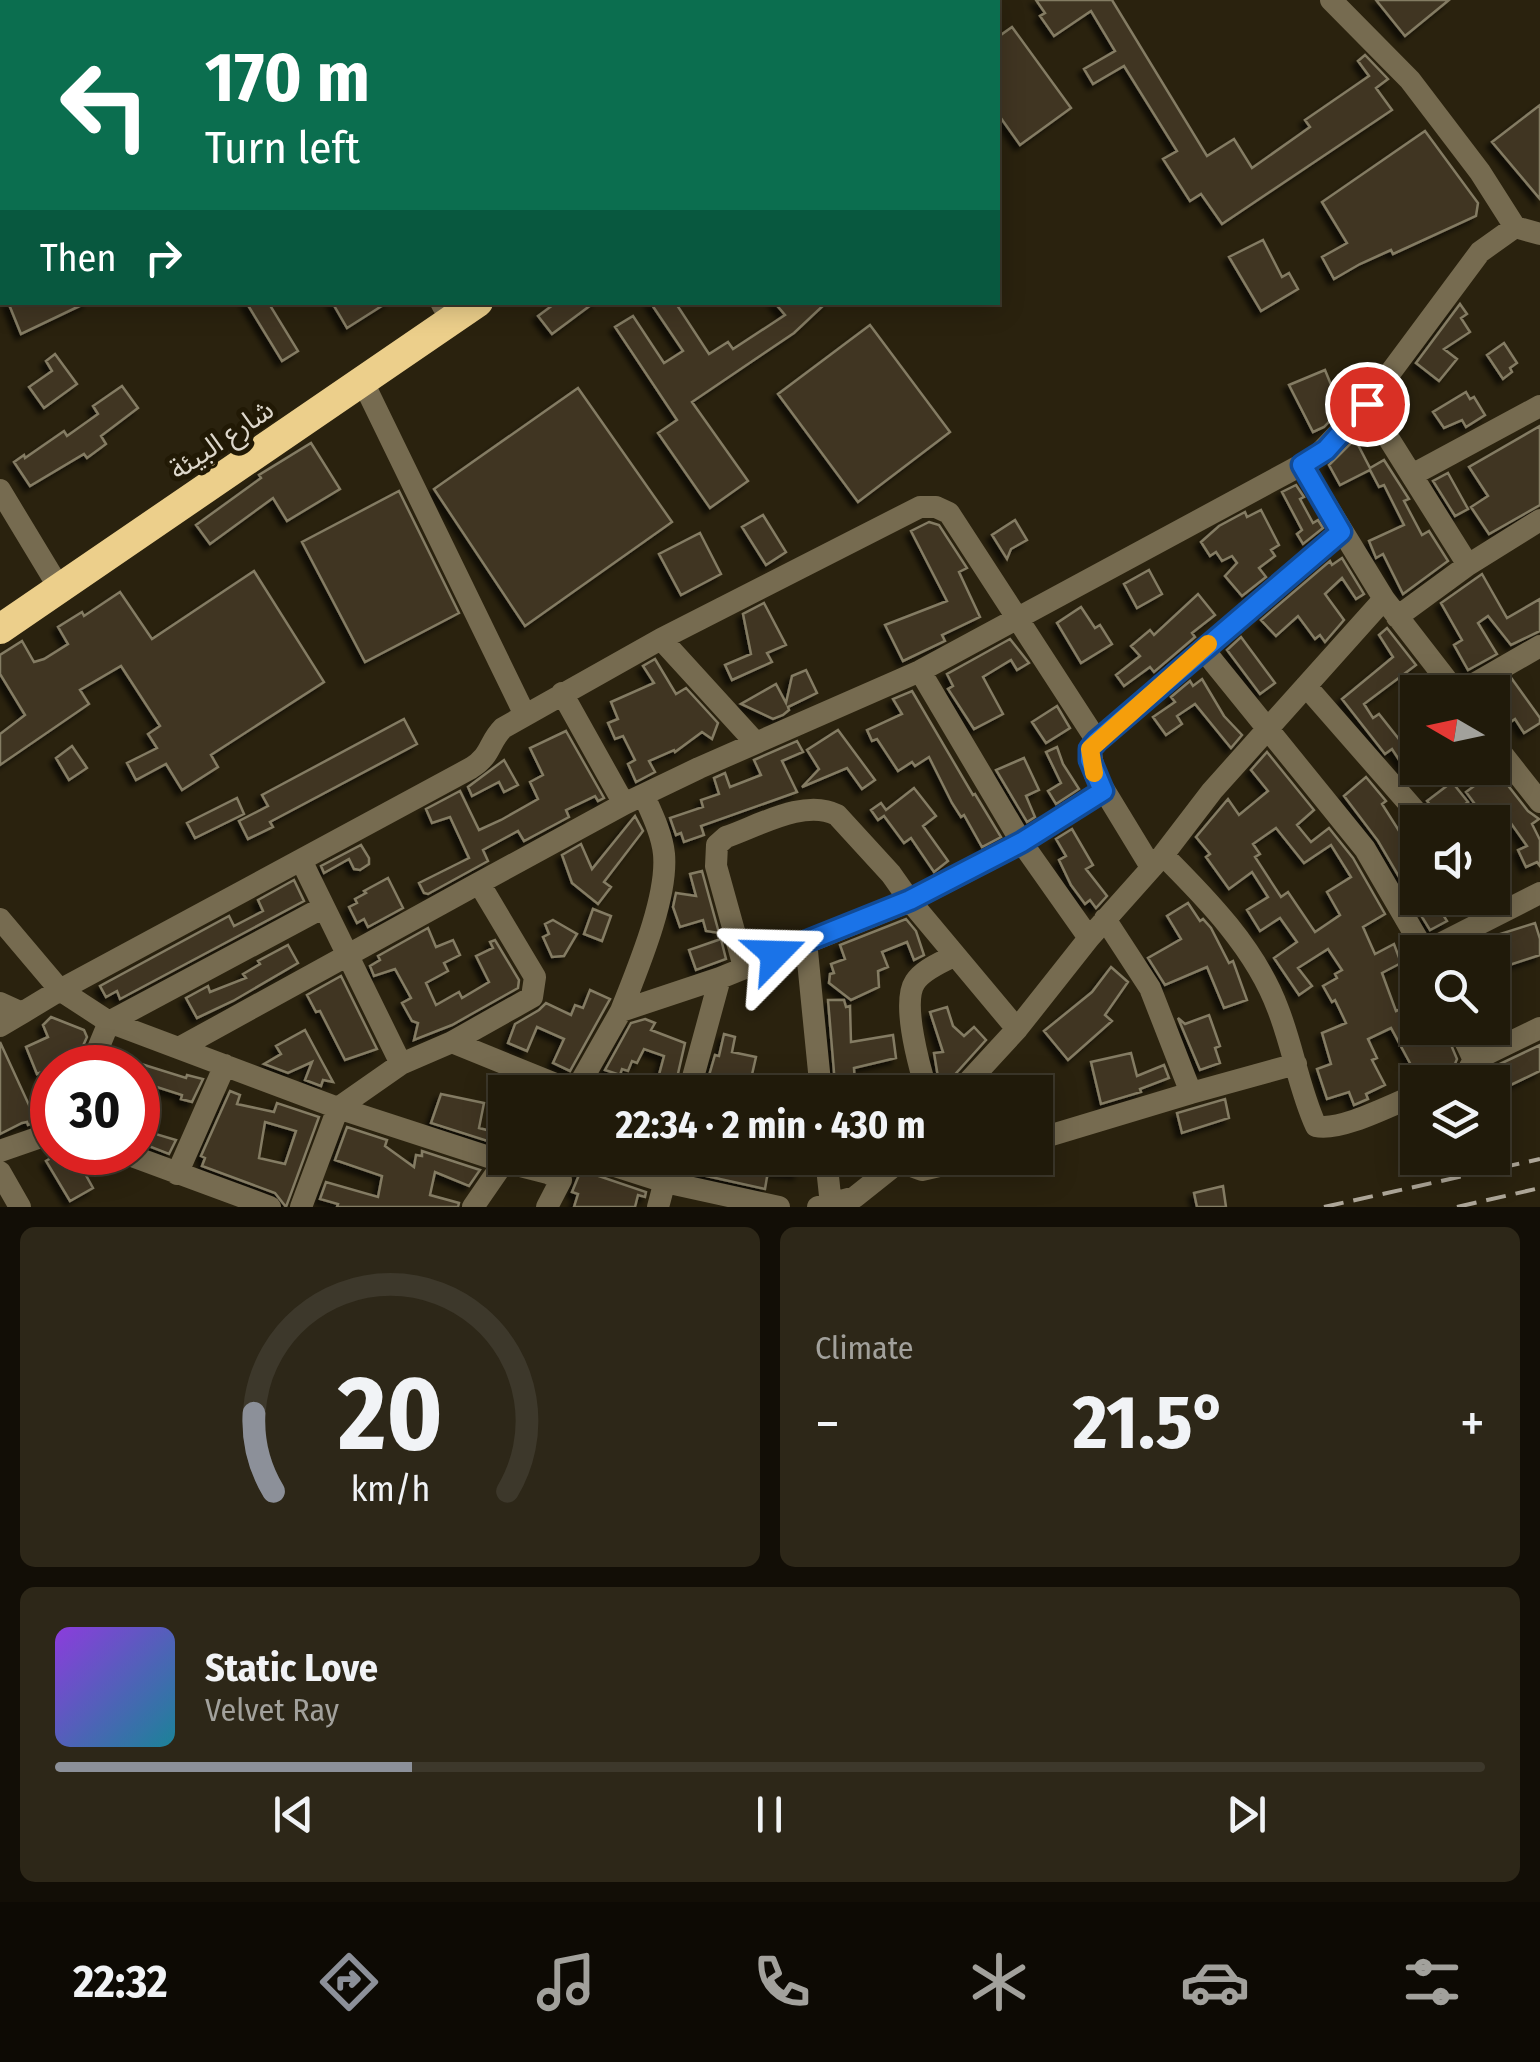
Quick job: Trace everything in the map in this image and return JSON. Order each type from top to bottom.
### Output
[{"type":"highway","name":"شارع البيئة","points":[[0,612],[443,305]]},
{"type":"highway","name":"شارع البيئة","points":[[0,629],[474,305]]},
{"type":"street","points":[[1332,0],[1422,95],[1480,172],[1515,227],[1540,234]]},
{"type":"street","points":[[179,1048],[634,800],[920,671],[1302,465],[1326,450],[1367,404],[1470,263],[1515,227]]},
{"type":"street","points":[[363,382],[524,715]]},
{"type":"street","points":[[1367,404],[1468,565]]},
{"type":"street","points":[[1412,475],[1540,406]]},
{"type":"street","points":[[1302,465],[1391,608],[1444,675]]},
{"type":"street","points":[[0,490],[52,576]]},
{"type":"street","points":[[0,1026],[481,762],[490,753],[496,734],[562,693],[920,507],[949,513],[1097,741]]},
{"type":"street","points":[[975,1075],[1212,791],[1306,686],[1391,608],[1540,520]]},
{"type":"street","points":[[1341,532],[1097,741],[1090,749],[1090,760],[1103,791],[1157,861],[1211,904],[1259,972],[1277,1006],[1314,1123],[1319,1128],[1346,1123],[1400,1101]]},
{"type":"street","points":[[660,640],[756,743]]},
{"type":"street","points":[[1488,675],[1540,646]]},
{"type":"street","points":[[1203,649],[1365,849],[1414,935]]},
{"type":"street","points":[[920,671],[1022,842],[1089,938]]},
{"type":"street","points":[[1306,686],[1410,805]]},
{"type":"street","points":[[562,693],[662,843],[664,868],[640,964],[621,1011],[585,1075]]},
{"type":"street","points":[[1510,764],[1540,802]]},
{"type":"street","points":[[621,1011],[720,978],[910,900],[1022,842],[1103,791]]},
{"type":"street","points":[[744,967],[716,866],[718,845],[726,837],[807,809],[828,810],[883,864],[1017,1029]]},
{"type":"street","points":[[301,860],[402,1064]]},
{"type":"street","points":[[301,1207],[338,1108],[402,1064],[452,1042],[532,997],[536,984],[524,953],[479,883]]},
{"type":"street","points":[[1510,901],[1540,892]]},
{"type":"street","points":[[100,1045],[109,1022],[324,907]]},
{"type":"street","points":[[1450,935],[1481,915]]},
{"type":"street","points":[[0,919],[60,990],[109,1022],[338,1108],[488,1157]]},
{"type":"street","points":[[1105,919],[1150,988],[1192,1093]]},
{"type":"street","points":[[806,941],[818,1075]]},
{"type":"street","points":[[923,1075],[911,993],[922,974],[955,955]]},
{"type":"street","points":[[694,1075],[720,978]]},
{"type":"street","points":[[0,1002],[22,1013]]},
{"type":"street","points":[[1471,1065],[1474,1060],[1540,1028]]},
{"type":"street","points":[[452,1042],[533,1075]]},
{"type":"street","points":[[1467,1045],[1474,1060]]},
{"type":"street","points":[[1053,1135],[1296,1064]]},
{"type":"street","points":[[177,1174],[225,1065]]},
{"type":"street","points":[[0,1151],[30,1141]]},
{"type":"street","points":[[160,1167],[270,1207]]},
{"type":"street","points":[[0,1172],[20,1207]]},
{"type":"street","points":[[473,1207],[495,1175]]},
{"type":"street","points":[[547,1207],[560,1183],[556,1175]]},
{"type":"street","points":[[642,1175],[779,1207]]},
{"type":"street","points":[[658,1207],[666,1175]]},
{"type":"street","points":[[825,1175],[824,1206],[855,1197],[883,1175]]},
{"type":"building","points":[[1036,0],[1112,0],[1207,156],[1234,139],[1252,168],[1310,127],[1305,120],[1369,76],[1358,61],[1365,55],[1388,79],[1376,88],[1392,110],[1222,224],[1201,194],[1190,201],[1163,159],[1177,151],[1124,66],[1093,84],[1084,69],[1115,51],[1091,11],[1054,36],[1040,16],[1045,13]]},
{"type":"building","points":[[1376,0],[1449,0],[1405,36]]},
{"type":"building","points":[[1012,27],[1071,108],[1020,145],[1000,117],[1000,36]]},
{"type":"building","points":[[1540,105],[1540,199],[1492,142]]},
{"type":"building","points":[[1425,131],[1478,203],[1476,216],[1393,254],[1391,250],[1334,279],[1322,257],[1347,243],[1322,202]]},
{"type":"building","points":[[1263,240],[1282,277],[1289,273],[1298,289],[1261,311],[1229,257]]},
{"type":"building","points":[[1460,304],[1467,314],[1461,318],[1470,332],[1444,349],[1457,359],[1439,381],[1416,363]]},
{"type":"building","points":[[9,305],[82,305],[21,334]]},
{"type":"building","points":[[248,305],[270,305],[298,351],[282,361]]},
{"type":"building","points":[[334,305],[383,305],[347,328]]},
{"type":"building","points":[[553,305],[591,305],[552,334],[538,316]]},
{"type":"building","points":[[652,305],[677,305],[709,354],[728,342],[733,349],[785,315],[777,305],[824,305],[794,333],[692,402],[748,481],[710,508],[658,433],[677,420],[615,327],[633,316],[664,363],[683,351]]},
{"type":"building","points":[[870,325],[950,432],[858,502],[778,394]]},
{"type":"building","points":[[1504,343],[1517,363],[1503,379],[1487,355]]},
{"type":"building","points":[[55,354],[77,384],[44,408],[29,387],[52,371],[46,361]]},
{"type":"building","points":[[1325,370],[1341,409],[1324,427],[1313,432],[1289,385]]},
{"type":"building","points":[[122,386],[138,408],[101,436],[106,444],[87,458],[84,454],[30,486],[14,462],[64,431],[67,436],[98,414],[93,406]]},
{"type":"building","points":[[578,388],[672,522],[525,626],[434,489]]},
{"type":"building","points":[[1466,392],[1485,415],[1466,427],[1462,420],[1444,428],[1433,412]]},
{"type":"building","points":[[1540,426],[1540,505],[1489,534],[1471,507],[1488,496],[1469,467]]},
{"type":"building","points":[[1355,439],[1370,468],[1384,460],[1409,499],[1404,501],[1422,535],[1429,531],[1448,561],[1403,594],[1383,554],[1376,558],[1369,541],[1404,525],[1384,485],[1379,487],[1370,470],[1340,485],[1329,465]]},
{"type":"building","points":[[311,443],[340,489],[287,521],[273,498],[210,544],[196,525],[261,478],[259,475]]},
{"type":"building","points":[[1448,473],[1468,509],[1455,516],[1433,481]]},
{"type":"building","points":[[1296,485],[1313,523],[1318,520],[1323,528],[1303,544],[1297,534],[1302,530],[1282,492]]},
{"type":"building","points":[[399,491],[459,613],[365,662],[302,542]]},
{"type":"building","points":[[1261,510],[1279,545],[1271,550],[1275,556],[1259,568],[1266,577],[1242,596],[1225,576],[1237,563],[1232,556],[1222,561],[1216,552],[1210,556],[1201,542],[1219,526],[1245,512],[1247,517]]},
{"type":"building","points":[[763,515],[786,552],[766,565],[742,527]]},
{"type":"building","points":[[1015,520],[1027,540],[1011,549],[1007,559],[992,535]]},
{"type":"building","points":[[929,522],[939,525],[967,568],[959,572],[980,617],[942,635],[945,641],[903,661],[885,625],[947,601],[911,531]]},
{"type":"building","points":[[700,533],[721,574],[681,595],[659,554]]},
{"type":"building","points":[[1342,558],[1364,594],[1356,599],[1342,578],[1325,594],[1344,620],[1325,642],[1320,635],[1315,639],[1298,616],[1276,636],[1261,620],[1330,561],[1332,565]]},
{"type":"building","points":[[1149,570],[1162,594],[1137,608],[1124,584]]},
{"type":"building","points":[[254,571],[324,682],[211,755],[218,767],[182,790],[166,764],[136,780],[127,763],[157,748],[148,734],[160,726],[121,666],[80,690],[89,704],[0,765],[0,734],[25,715],[0,674],[0,655],[22,641],[34,662],[44,659],[68,644],[58,627],[82,612],[84,616],[120,592],[152,639]]},
{"type":"building","points":[[1482,574],[1507,618],[1540,599],[1540,631],[1511,645],[1488,616],[1478,623],[1497,654],[1468,670],[1454,645],[1462,640],[1441,603]]},
{"type":"building","points":[[1198,594],[1215,615],[1154,672],[1150,667],[1124,686],[1116,675],[1140,656],[1131,646],[1150,630],[1154,635]]},
{"type":"building","points":[[764,603],[786,645],[767,653],[772,662],[732,680],[725,665],[751,654],[743,614]]},
{"type":"building","points":[[1081,607],[1095,628],[1100,625],[1112,644],[1081,663],[1057,623]]},
{"type":"building","points":[[1387,628],[1416,665],[1364,704],[1373,718],[1379,714],[1400,740],[1400,761],[1392,749],[1385,754],[1342,699],[1393,657],[1379,635]]},
{"type":"building","points":[[1241,637],[1275,683],[1260,694],[1227,650]]},
{"type":"building","points":[[1010,639],[1029,663],[1017,670],[1011,660],[983,677],[1003,714],[974,729],[948,689],[953,686],[947,674]]},
{"type":"building","points":[[655,659],[676,694],[686,688],[718,723],[712,739],[702,732],[675,752],[649,761],[655,772],[636,782],[628,764],[635,760],[623,736],[615,739],[608,723],[618,719],[611,702],[654,683],[643,666]]},
{"type":"building","points":[[806,670],[817,693],[788,707],[783,715],[773,719],[741,704],[776,684],[786,703],[792,676]]},
{"type":"building","points":[[1202,679],[1224,716],[1242,735],[1231,748],[1195,704],[1177,716],[1182,724],[1166,735],[1153,717],[1175,702],[1171,697],[1190,681],[1193,686]]},
{"type":"building","points":[[1510,680],[1540,718],[1540,723],[1524,733],[1515,719],[1510,722]]},
{"type":"building","points":[[912,691],[1001,837],[982,847],[964,815],[961,817],[952,803],[929,757],[898,771],[877,739],[872,741],[867,730],[902,714],[893,699]]},
{"type":"building","points":[[1057,706],[1070,728],[1046,743],[1032,722]]},
{"type":"building","points":[[404,719],[417,744],[270,822],[273,827],[248,839],[239,821],[268,806],[262,795]]},
{"type":"building","points":[[838,730],[875,780],[862,789],[847,768],[802,787],[819,769],[807,750]]},
{"type":"building","points":[[566,731],[604,798],[598,801],[595,796],[566,810],[569,817],[524,841],[518,831],[483,850],[488,861],[424,893],[419,883],[469,858],[450,817],[432,823],[426,809],[460,791],[479,830],[501,820],[538,799],[530,782],[543,775],[530,748]]},
{"type":"building","points":[[797,741],[803,752],[782,761],[797,792],[701,826],[704,835],[684,842],[681,833],[676,835],[670,818],[703,807],[701,800],[719,794],[714,778],[725,773],[730,787],[761,775],[754,760]]},
{"type":"building","points":[[72,746],[87,768],[69,780],[56,758]]},
{"type":"building","points":[[1057,747],[1079,789],[1056,804],[1048,791],[1061,783],[1046,752]]},
{"type":"building","points":[[1267,752],[1314,810],[1297,825],[1311,842],[1329,828],[1353,858],[1385,914],[1363,927],[1375,954],[1394,944],[1400,960],[1382,973],[1396,1011],[1400,1009],[1400,1045],[1391,1028],[1368,1039],[1377,1058],[1372,1060],[1385,1085],[1354,1105],[1349,1092],[1327,1099],[1317,1069],[1331,1064],[1322,1033],[1346,1023],[1323,986],[1342,970],[1328,949],[1298,968],[1312,986],[1299,995],[1274,958],[1297,942],[1280,918],[1260,931],[1247,910],[1268,897],[1252,872],[1229,889],[1196,837],[1228,799],[1239,815],[1268,791],[1251,770]],"holes":[[[1276,828],[1304,863],[1331,845],[1351,877],[1327,892],[1340,915],[1315,932],[1288,892],[1281,897],[1255,857],[1260,854],[1253,844]]]},
{"type":"building","points":[[1024,758],[1039,790],[1026,796],[1035,817],[1027,822],[996,770]]},
{"type":"building","points":[[504,760],[518,785],[504,792],[499,782],[472,796],[468,787]]},
{"type":"building","points":[[1366,777],[1386,801],[1382,804],[1400,832],[1400,879],[1378,841],[1344,796]]},
{"type":"building","points":[[1448,785],[1454,785],[1468,802],[1430,805],[1427,801]]},
{"type":"building","points":[[1476,785],[1508,785],[1539,819],[1532,824],[1540,840],[1540,866],[1537,862],[1526,867],[1518,850],[1527,846],[1510,822],[1510,805],[1476,805],[1466,792]]},
{"type":"building","points":[[914,788],[936,816],[923,826],[948,861],[934,872],[911,838],[904,843],[884,816],[878,820],[871,810],[881,803],[886,810]]},
{"type":"building","points":[[237,798],[244,814],[195,838],[187,823]]},
{"type":"building","points":[[635,816],[643,831],[604,882],[611,887],[598,904],[572,883],[562,855],[581,844],[592,869]]},
{"type":"building","points":[[1072,829],[1093,865],[1086,869],[1107,896],[1096,908],[1090,900],[1085,904],[1059,860],[1066,856],[1056,839]]},
{"type":"building","points":[[361,845],[369,864],[354,869],[349,859],[324,873],[321,866]]},
{"type":"building","points":[[702,871],[719,933],[706,931],[703,920],[680,927],[673,907],[676,893],[696,896],[690,874]]},
{"type":"building","points":[[388,878],[403,908],[368,927],[364,919],[357,923],[349,907],[357,903],[355,899],[364,891]]},
{"type":"building","points":[[294,880],[304,901],[120,999],[117,991],[106,997],[100,986],[229,916],[234,926],[263,911],[258,900]]},
{"type":"building","points":[[1188,903],[1200,921],[1203,919],[1211,928],[1229,963],[1233,961],[1247,1000],[1224,1008],[1207,967],[1165,985],[1148,958],[1181,939],[1167,916]]},
{"type":"building","points":[[593,909],[611,916],[602,941],[584,934]]},
{"type":"building","points":[[1443,915],[1447,921],[1430,930],[1422,917]]},
{"type":"building","points":[[906,919],[916,931],[924,955],[914,960],[907,942],[882,952],[888,967],[878,971],[879,987],[851,1000],[829,983],[830,974],[834,973],[831,964],[845,959],[840,945]]},
{"type":"building","points":[[553,920],[577,934],[564,956],[552,957],[543,937],[549,934],[545,924]]},
{"type":"building","points":[[1535,923],[1540,955],[1510,965],[1510,935],[1497,935]]},
{"type":"building","points":[[428,928],[436,947],[453,940],[460,955],[444,963],[448,971],[426,983],[436,1005],[459,992],[462,998],[489,982],[476,956],[493,948],[490,942],[495,940],[519,980],[518,988],[452,1025],[414,1040],[418,1023],[412,1021],[402,1003],[411,998],[395,969],[374,976],[370,966],[380,960],[378,956]]},
{"type":"building","points":[[721,939],[726,959],[696,970],[689,950]]},
{"type":"building","points":[[288,945],[298,963],[197,1018],[186,998],[208,986],[210,992],[246,978],[243,974],[260,964],[258,961]]},
{"type":"building","points":[[1111,967],[1128,982],[1105,1015],[1112,1021],[1068,1060],[1044,1031],[1092,992]]},
{"type":"building","points":[[341,976],[377,1049],[345,1060],[320,1011],[316,1012],[307,995]]},
{"type":"building","points":[[590,990],[610,999],[570,1071],[553,1063],[564,1039],[537,1027],[527,1051],[508,1043],[515,1024],[546,1003],[571,1015],[575,1005],[583,1008]]},
{"type":"building","points":[[828,1000],[844,1000],[846,1007],[850,1006],[851,1042],[893,1035],[896,1058],[854,1068],[854,1075],[834,1075]]},
{"type":"building","points":[[947,1007],[953,1026],[964,1036],[974,1027],[986,1040],[954,1075],[938,1075],[934,1053],[943,1052],[930,1012]]},
{"type":"building","points":[[1209,1015],[1220,1046],[1215,1048],[1220,1063],[1200,1070],[1178,1018],[1185,1024]]},
{"type":"building","points":[[51,1017],[84,1030],[87,1037],[83,1045],[30,1045],[48,1037],[43,1025]]},
{"type":"building","points":[[645,1019],[655,1023],[651,1030],[685,1043],[678,1075],[659,1075],[664,1056],[644,1049],[628,1071],[622,1069],[620,1075],[605,1070],[631,1023]]},
{"type":"building","points":[[305,1030],[333,1082],[323,1080],[321,1086],[305,1080],[312,1062],[288,1073],[264,1064],[281,1054],[276,1046]]},
{"type":"building","points":[[724,1034],[735,1037],[732,1052],[756,1057],[752,1075],[709,1075],[715,1055],[719,1056]]},
{"type":"building","points":[[0,1042],[30,1107],[30,1124],[22,1123],[0,1134]]},
{"type":"building","points":[[1400,1045],[1451,1045],[1457,1059],[1452,1065],[1411,1065]]},
{"type":"building","points":[[1540,1045],[1540,1071],[1510,1085],[1510,1065],[1498,1065]]},
{"type":"building","points":[[1131,1053],[1137,1076],[1164,1065],[1169,1078],[1140,1089],[1141,1092],[1101,1104],[1091,1062]]},
{"type":"building","points":[[160,1070],[203,1079],[192,1102],[181,1099],[182,1095],[160,1088]]},
{"type":"building","points":[[230,1091],[240,1095],[237,1104],[274,1112],[277,1103],[319,1117],[286,1207],[275,1193],[202,1166],[205,1158],[201,1156]],"holes":[[[265,1122],[296,1131],[285,1164],[259,1158]]]},
{"type":"building","points":[[441,1094],[484,1103],[479,1128],[488,1130],[488,1141],[431,1123]]},
{"type":"building","points":[[1225,1099],[1229,1118],[1182,1133],[1177,1113]]},
{"type":"building","points":[[347,1127],[387,1140],[385,1146],[414,1167],[416,1155],[422,1156],[422,1151],[480,1170],[469,1186],[435,1172],[430,1195],[459,1203],[458,1207],[337,1207],[338,1204],[320,1199],[326,1182],[378,1197],[382,1176],[335,1160]]},
{"type":"building","points":[[160,1135],[176,1140],[169,1154],[160,1151]]},
{"type":"building","points":[[54,1175],[86,1175],[93,1188],[70,1201]]},
{"type":"building","points":[[579,1175],[596,1175],[646,1192],[645,1197],[638,1195],[635,1207],[574,1207],[578,1194],[572,1192]]},
{"type":"building","points":[[702,1175],[767,1175],[765,1189]]},
{"type":"building","points":[[1223,1186],[1226,1207],[1197,1207],[1194,1193]]},
{"type":"railway","points":[[1324,1207],[1540,1159]]},
{"type":"railway","points":[[1457,1207],[1540,1188]]},
{"type":"slow traffic","points":[[1094,773],[1090,749],[1097,741],[1208,644]]},
{"type":"route","points":[[775,954],[910,900],[1022,842],[1103,791],[1090,760],[1090,749],[1097,741],[1341,532],[1302,465],[1326,450],[1367,404]]}]
